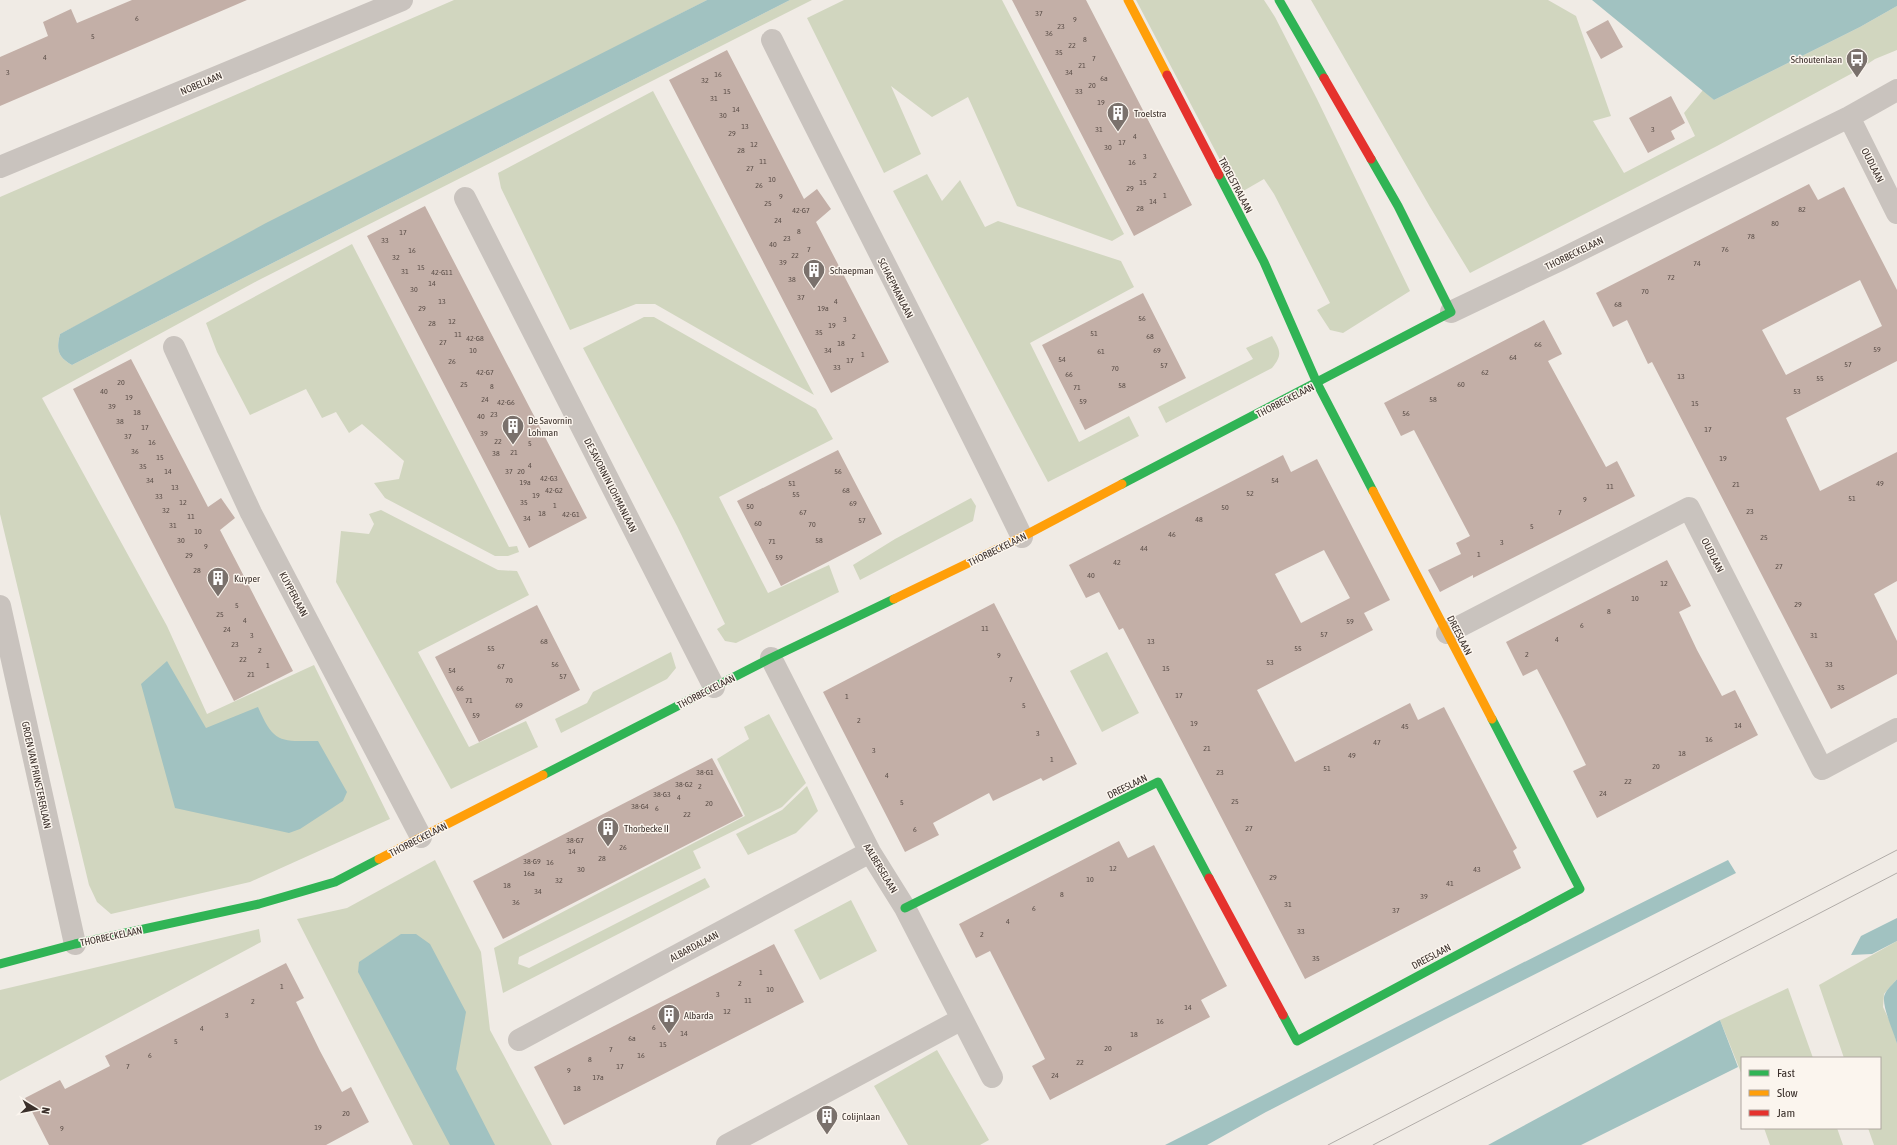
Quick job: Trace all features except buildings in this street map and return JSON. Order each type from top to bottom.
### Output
[{"type":"street","name":"NOBELLAAN","points":[[0,167],[402,0]]},
{"type":"street","name":"TROELSTRALAAN","points":[[1128,0],[1264,262],[1317,383]]},
{"type":"street","points":[[1279,0],[1398,206],[1451,312]]},
{"type":"street","name":"SCHAEPMANLAAN","points":[[772,40],[860,216],[966,421],[1022,537]]},
{"type":"street","name":"THORBECKELAAN","points":[[0,964],[74,944],[259,904],[335,882],[771,658],[1022,537],[1451,312],[1849,117],[1897,90]]},
{"type":"street","name":"OUDLAAN","points":[[1849,117],[1897,213]]},
{"type":"street","name":"DE SAVORNIN LOHMANLAAN","points":[[465,198],[714,687]]},
{"type":"street","name":"KUYPERLAAN","points":[[174,347],[251,512],[421,837]]},
{"type":"street","name":"DREESLAAN","points":[[905,908],[1158,782],[1297,1041],[1580,889],[1317,383]]},
{"type":"street","name":"OUDLAAN","points":[[1447,633],[1689,508],[1822,768],[1897,729]]},
{"type":"street","name":"GROEN VAN PRINSTERERLAAN","points":[[0,606],[74,944]]},
{"type":"street","name":"AALBERSELAAN","points":[[771,658],[870,852],[905,908],[992,1077]]},
{"type":"street","name":"ALBARDALAAN","points":[[519,1040],[870,852]]},
{"type":"street","points":[[727,1145],[962,1019]]},
{"type":"green space","points":[[454,0],[707,0],[60,334],[58,349],[61,356],[72,365],[790,0],[812,0],[257,281],[42,398],[167,626],[207,714],[314,665],[390,819],[250,882],[111,914],[97,902],[89,885],[0,514],[0,197]]},
{"type":"green space","points":[[844,0],[1002,0],[1124,234],[1112,241],[1017,206],[968,97],[932,117],[891,86],[921,154],[884,173],[807,18]]},
{"type":"green space","points":[[1136,0],[1264,0],[1275,17],[1317,99],[1410,291],[1343,333],[1330,330],[1317,310],[1330,303],[1274,194],[1264,179],[1238,194]]},
{"type":"green space","points":[[1311,0],[1548,0],[1576,16],[1611,116],[1593,121],[1624,173],[1695,136],[1684,113],[1703,90],[1714,100],[1860,27],[1897,6],[1897,50],[1875,59],[1860,69],[1717,146],[1470,273],[1430,207]]},
{"type":"green space","points":[[653,91],[814,395],[655,304],[636,304],[570,330],[501,188],[498,173]]},
{"type":"green space","points":[[927,174],[942,201],[960,180],[985,227],[998,221],[1121,261],[1134,287],[1030,343],[1079,442],[1129,416],[1139,436],[1048,482],[893,191]]},
{"type":"green space","points":[[352,244],[509,547],[517,546],[519,552],[508,556],[495,556],[385,498],[374,483],[399,479],[404,461],[362,424],[349,433],[336,412],[322,418],[306,389],[250,415],[217,352],[206,323]]},
{"type":"green space","points":[[644,317],[654,317],[816,409],[833,439],[719,497],[768,593],[829,565],[839,592],[736,643],[725,641],[717,629],[725,624],[677,526],[583,348]]},
{"type":"green space","points":[[1272,336],[1277,345],[1279,355],[1272,368],[1166,423],[1158,407],[1253,359],[1246,348]]},
{"type":"green space","points":[[971,498],[976,506],[973,521],[860,580],[853,565],[895,539]]},
{"type":"green space","points":[[381,510],[498,570],[517,571],[529,595],[418,652],[469,747],[526,721],[538,747],[451,789],[336,582],[341,531],[369,534],[374,524],[369,514]]},
{"type":"green space","points":[[671,652],[676,668],[667,679],[561,733],[555,719],[587,703],[593,692]]},
{"type":"green space","points":[[1107,652],[1139,713],[1102,732],[1070,671]]},
{"type":"green space","points":[[769,714],[806,783],[782,807],[693,851],[701,868],[519,957],[518,964],[529,968],[705,878],[710,887],[503,993],[494,948],[745,816],[717,759],[749,739],[744,727]]},
{"type":"green space","points":[[807,786],[818,811],[796,833],[748,855],[736,834],[782,810]]},
{"type":"green space","points":[[435,860],[481,952],[490,1030],[552,1145],[413,1145],[297,919],[347,908]]},
{"type":"green space","points":[[851,900],[877,951],[820,980],[794,930]]},
{"type":"green space","points":[[259,929],[261,942],[0,1081],[0,990]]},
{"type":"green space","points":[[1897,941],[1897,979],[1884,994],[1883,1007],[1892,1026],[1897,1044],[1897,1145],[1874,1145],[1868,1129],[1881,1129],[1881,1057],[1844,1057],[1819,985]]},
{"type":"green space","points":[[1788,988],[1813,1057],[1741,1057],[1741,1072],[1720,1020]]},
{"type":"green space","points":[[937,1050],[989,1140],[980,1145],[908,1145],[874,1086]]},
{"type":"green space","points":[[1764,1129],[1837,1129],[1843,1145],[1770,1145]]},
{"type":"water","points":[[707,0],[790,0],[72,365],[61,356],[58,349],[60,334],[266,223]]},
{"type":"water","points":[[1592,0],[1897,0],[1897,6],[1860,27],[1714,100]]},
{"type":"water","points":[[167,661],[206,728],[258,707],[269,728],[280,738],[295,741],[318,741],[347,792],[343,801],[300,829],[289,833],[175,808],[141,684]]},
{"type":"water","points":[[1728,860],[1736,873],[1444,1020],[1266,1112],[1207,1145],[1165,1145],[1516,966]]},
{"type":"water","points":[[1897,918],[1897,941],[1872,954],[1851,955],[1861,936]]},
{"type":"water","points":[[401,934],[416,934],[430,944],[466,1012],[456,1069],[495,1145],[450,1145],[358,972],[359,962]]},
{"type":"water","points":[[1897,979],[1897,1044],[1884,1004],[1884,998],[1887,990]]},
{"type":"water","points":[[1720,1020],[1738,1067],[1581,1145],[1488,1145]]},
{"type":"tram line","points":[[1328,1145],[1897,850]]},
{"type":"tram line","points":[[1373,1145],[1897,873]]},
{"type":"traffic: fast","points":[[1279,0],[1324,78]]},
{"type":"traffic: fast","points":[[1122,484],[1451,312],[1398,206],[1371,159]]},
{"type":"traffic: fast","points":[[1219,175],[1264,262],[1317,383],[1373,491]]},
{"type":"traffic: fast","points":[[543,775],[771,658],[894,599]]},
{"type":"traffic: fast","points":[[1283,1015],[1297,1041],[1580,889],[1492,719]]},
{"type":"traffic: fast","points":[[905,908],[1158,782],[1209,878]]},
{"type":"traffic: fast","points":[[0,964],[75,944],[259,904],[335,882],[379,859]]},
{"type":"traffic: slow","points":[[1128,0],[1167,75]]},
{"type":"traffic: slow","points":[[894,599],[1022,537],[1122,484]]},
{"type":"traffic: slow","points":[[1373,491],[1492,719]]},
{"type":"traffic: slow","points":[[379,859],[543,775]]},
{"type":"traffic: jam","points":[[1167,75],[1219,175]]},
{"type":"traffic: jam","points":[[1324,78],[1371,159]]},
{"type":"traffic: jam","points":[[1209,878],[1283,1015]]},
{"type":"place","name":"Schoutenlaan","points":[[1857,78]]},
{"type":"place","name":"Troelstra","points":[[1118,132]]},
{"type":"place","name":"Schaepman","points":[[814,290]]},
{"type":"place","name":"De Savornin Lohman","points":[[513,446]]},
{"type":"place","name":"Kuyper","points":[[218,598]]},
{"type":"place","name":"Thorbecke II","points":[[608,848]]},
{"type":"place","name":"Albarda","points":[[669,1034]]},
{"type":"place","name":"Colijnlaan","points":[[827,1136]]}]
